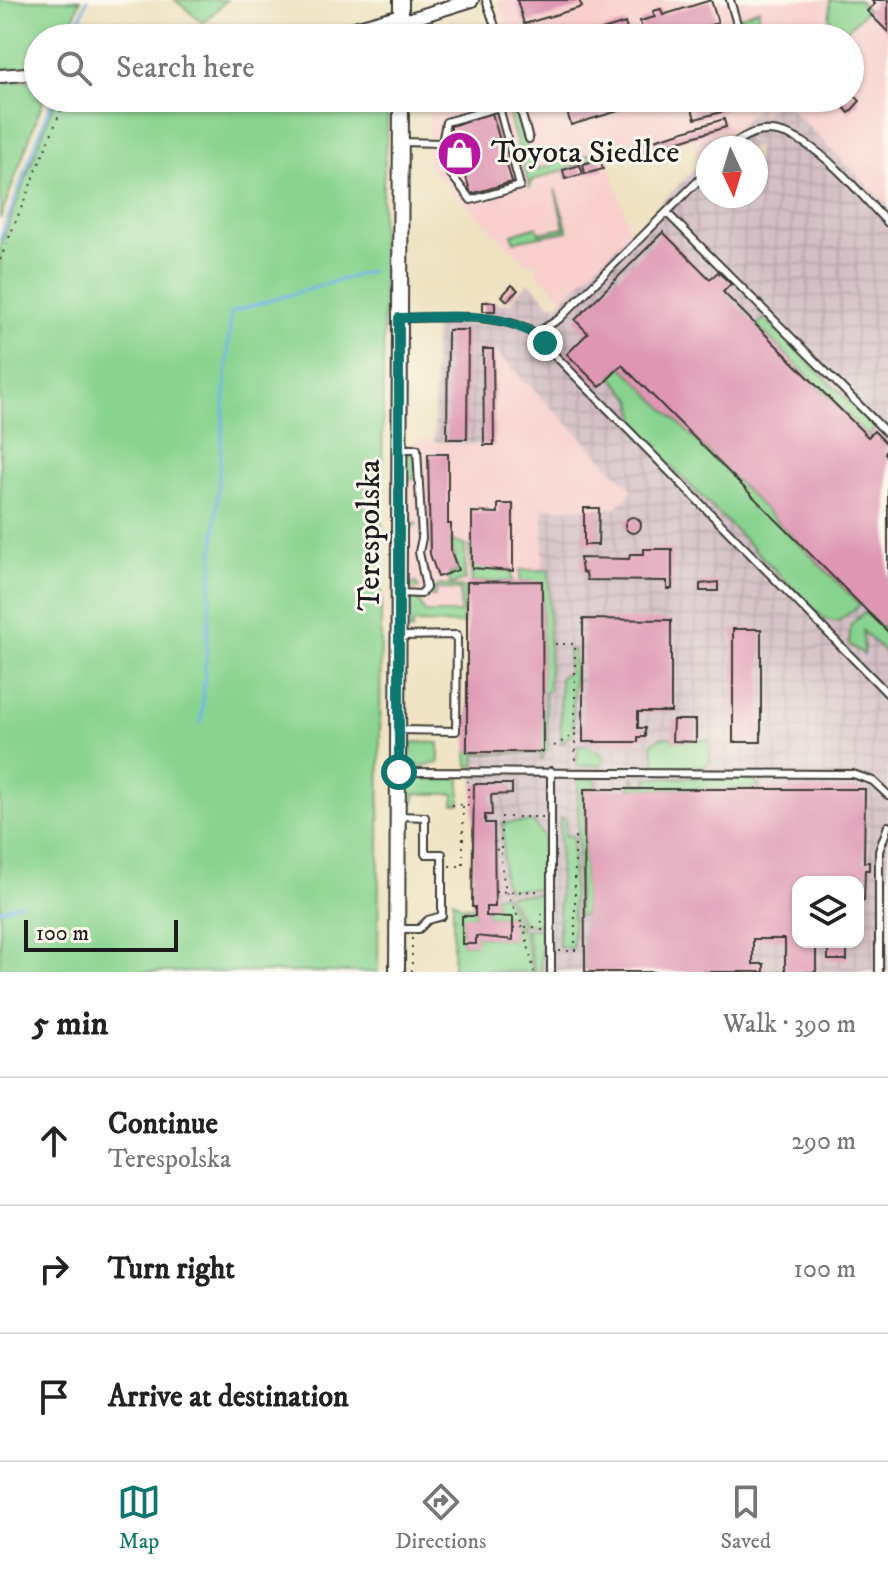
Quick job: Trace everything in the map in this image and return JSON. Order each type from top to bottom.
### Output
[{"type":"street","points":[[363,24],[401,12],[472,0]]},
{"type":"street","points":[[0,76],[24,74]]},
{"type":"street","name":"Terespolska","points":[[397,972],[404,929],[399,816],[398,636],[401,112]]},
{"type":"lane","points":[[486,0],[494,24]]},
{"type":"lane","points":[[730,0],[737,24]]},
{"type":"lane","points":[[481,112],[446,122],[442,143],[446,168],[471,200],[520,186],[500,112]]},
{"type":"lane","points":[[521,112],[529,139]]},
{"type":"lane","points":[[747,136],[761,131],[780,131],[803,138],[888,223]]},
{"type":"lane","points":[[400,142],[442,143]]},
{"type":"lane","points":[[535,334],[559,319],[696,183]]},
{"type":"lane","points":[[667,213],[888,434]]},
{"type":"lane","points":[[399,318],[483,319],[514,323],[535,334],[888,694]]},
{"type":"lane","points":[[398,449],[417,449],[422,538],[419,552],[426,588],[421,594],[398,593]]},
{"type":"lane","points":[[398,636],[457,635],[456,731],[399,730]]},
{"type":"lane","points":[[551,771],[551,972]]},
{"type":"lane","points":[[399,772],[853,774],[873,781],[888,795]]},
{"type":"lane","points":[[399,816],[425,817],[425,854],[442,854],[442,916],[428,920],[419,929],[404,929]]},
{"type":"lane","points":[[879,972],[879,851],[888,826]]},
{"type":"path","points":[[0,260],[60,112]]},
{"type":"path","points":[[555,644],[575,644],[575,772]]},
{"type":"path","points":[[554,746],[575,734]]},
{"type":"path","points":[[451,805],[468,805],[468,771]]},
{"type":"path","points":[[442,866],[463,866],[463,805]]},
{"type":"path","points":[[534,972],[524,927],[501,877],[501,817],[551,817]]},
{"type":"path","points":[[551,951],[575,951],[575,835]]},
{"type":"path","points":[[494,841],[497,850],[501,850]]},
{"type":"path","points":[[495,892],[542,891],[542,939]]},
{"type":"path","points":[[513,928],[542,927]]},
{"type":"path","points":[[404,929],[412,972]]},
{"type":"shaded area","points":[[498,0],[830,0],[829,24],[504,24]]},
{"type":"shaded area","points":[[859,0],[888,0],[888,206],[794,112],[864,112],[864,24],[853,24],[867,10]]},
{"type":"shaded area","points":[[435,112],[752,112],[728,136],[696,136],[696,150],[692,137],[626,157],[624,151],[607,155],[631,234],[564,299],[537,273],[536,265],[525,262],[428,167],[428,114]]},
{"type":"shaded area","points":[[753,112],[760,112],[760,117],[765,112],[794,112],[888,206],[888,972],[475,972],[462,944],[462,916],[475,908],[472,907],[474,752],[544,751],[543,508],[616,508],[633,490],[530,386],[520,380],[521,377],[494,350],[494,445],[434,442],[434,323],[483,325],[483,302],[508,304],[529,282],[552,305],[559,303],[696,168],[696,208],[768,208],[768,136],[728,136]]},
{"type":"shaded area","points":[[493,349],[634,490],[544,581],[467,582],[467,624],[413,623],[413,630],[409,631],[407,444],[412,444],[412,440],[428,439],[428,443],[494,445]]},
{"type":"green space","points":[[0,0],[80,0],[72,24],[24,24],[24,68],[0,69]]},
{"type":"green space","points":[[175,0],[227,0],[203,23]]},
{"type":"green space","points":[[830,0],[859,0],[867,10],[853,24],[829,24]]},
{"type":"green space","points":[[759,9],[759,24],[741,24],[739,17]]},
{"type":"green space","points":[[24,80],[24,112],[39,112],[0,219],[0,83]]},
{"type":"green space","points":[[51,112],[388,112],[381,226],[384,269],[378,972],[0,972],[0,247]]},
{"type":"green space","points":[[507,112],[515,112],[533,170],[606,150],[607,155],[531,181],[530,188]]},
{"type":"green space","points":[[555,189],[568,231],[514,241],[512,234],[537,226],[539,233],[564,228]]},
{"type":"green space","points":[[765,318],[875,428],[868,436],[757,325]]},
{"type":"green space","points":[[622,366],[860,605],[837,622],[823,618],[639,434],[633,400],[611,376]]},
{"type":"green space","points":[[410,453],[415,457],[415,478],[407,480],[407,521],[417,524],[407,532],[407,586],[416,583],[419,588],[410,591],[403,586],[405,455]]},
{"type":"green space","points":[[451,540],[465,546],[465,580],[450,585],[449,574],[458,571]]},
{"type":"green space","points":[[469,546],[498,570],[511,571],[512,581],[472,582]]},
{"type":"green space","points":[[520,570],[549,570],[549,690],[545,693],[548,748],[541,760],[541,753],[476,754],[475,766],[468,766],[467,752],[542,751],[542,582],[520,581]]},
{"type":"green space","points":[[440,585],[465,588],[463,624],[413,623],[413,630],[409,631],[408,598],[418,599],[425,613],[460,613],[460,590],[436,589],[435,596],[431,596],[431,590]]},
{"type":"green space","points":[[864,612],[888,633],[888,656],[863,631],[864,655],[849,644],[851,625]]},
{"type":"green space","points":[[568,650],[574,650],[573,733],[561,744],[560,677],[568,673]]},
{"type":"green space","points":[[672,737],[673,741],[709,740],[710,762],[702,767],[655,765],[652,744],[659,738]]},
{"type":"green space","points":[[413,742],[439,743],[439,763],[421,766],[408,761]]},
{"type":"green space","points":[[578,746],[586,746],[604,756],[602,765],[577,766]]},
{"type":"green space","points":[[460,776],[460,804],[454,804],[454,794],[415,794],[415,801],[406,801],[407,787],[423,777]]},
{"type":"green space","points":[[634,777],[637,785],[647,785],[647,778],[753,778],[760,789],[630,789]]},
{"type":"green space","points":[[578,779],[596,779],[596,789],[584,789],[585,915],[578,916]]},
{"type":"green space","points":[[560,818],[565,818],[565,836],[573,836],[573,948],[559,947]]},
{"type":"green space","points":[[533,822],[543,836],[541,889],[507,889],[503,877],[503,823]]},
{"type":"green space","points":[[541,894],[541,924],[524,925],[508,895]]},
{"type":"green space","points":[[495,895],[504,895],[521,926],[513,926],[513,917],[486,916],[486,907],[495,907]]},
{"type":"green space","points":[[453,900],[461,906],[475,907],[475,916],[462,917],[462,944],[475,944],[476,936],[512,940],[513,929],[523,930],[533,972],[453,972]]},
{"type":"green space","points":[[526,929],[541,929],[541,972],[535,972]]},
{"type":"building","points":[[517,0],[579,0],[582,7],[524,24]]},
{"type":"building","points":[[711,0],[718,23],[641,24],[640,21],[655,17],[653,11],[661,9],[663,15]]},
{"type":"building","points":[[871,0],[888,0],[888,32],[867,11],[875,4]]},
{"type":"building","points":[[567,112],[615,112],[571,125]]},
{"type":"building","points":[[693,112],[721,112],[695,119]]},
{"type":"building","points":[[492,113],[512,182],[471,194],[464,170],[456,172],[451,154],[451,126]]},
{"type":"building","points":[[724,119],[726,127],[626,157],[624,149]]},
{"type":"building","points":[[600,159],[603,169],[585,174],[583,164]]},
{"type":"building","points":[[580,165],[583,174],[565,179],[563,170]]},
{"type":"building","points":[[663,232],[710,279],[718,272],[731,284],[723,292],[868,437],[874,431],[888,445],[885,454],[888,458],[888,632],[622,365],[600,387],[567,354],[588,333],[575,320]]},
{"type":"building","points":[[512,285],[518,290],[507,301],[502,296]]},
{"type":"building","points":[[483,302],[495,302],[495,311],[483,311]]},
{"type":"building","points":[[448,330],[468,330],[467,439],[447,439]]},
{"type":"building","points":[[483,349],[493,349],[494,445],[484,445]]},
{"type":"building","points":[[428,454],[448,454],[448,524],[451,524],[451,551],[458,570],[438,577],[430,554]]},
{"type":"building","points":[[498,504],[513,504],[513,571],[472,568],[472,512],[498,513]]},
{"type":"building","points":[[584,508],[599,508],[598,545],[584,545]]},
{"type":"building","points":[[633,517],[641,525],[633,533],[625,525]]},
{"type":"building","points":[[644,549],[672,549],[672,589],[667,589],[667,581],[587,580],[586,573],[582,572],[580,558],[629,559],[630,554],[644,554]]},
{"type":"building","points":[[542,581],[543,752],[467,752],[467,582]]},
{"type":"building","points":[[718,582],[718,591],[700,591],[700,584]]},
{"type":"building","points":[[583,619],[671,620],[671,712],[638,712],[638,728],[645,728],[645,737],[638,737],[638,742],[583,742]]},
{"type":"building","points":[[733,629],[761,629],[761,742],[733,742]]},
{"type":"building","points":[[673,720],[696,720],[696,742],[672,741]]},
{"type":"building","points":[[474,784],[512,784],[512,794],[491,795],[492,815],[485,815],[485,823],[494,823],[495,907],[486,907],[486,916],[513,917],[513,940],[476,936],[476,944],[462,944],[462,916],[475,916],[475,907],[472,907]]},
{"type":"building","points":[[584,789],[865,789],[864,862],[869,862],[869,870],[865,870],[864,901],[864,876],[792,876],[792,948],[816,948],[816,972],[785,972],[785,939],[753,939],[753,964],[764,964],[764,972],[585,972]]},
{"type":"building","points":[[828,948],[847,948],[847,960],[828,960]]},
{"type":"waterway","points":[[78,24],[87,0]]},
{"type":"waterway","points":[[0,239],[48,112]]},
{"type":"waterway","points":[[201,723],[231,312],[371,271]]},
{"type":"waterway","points":[[0,910],[20,903]]},
{"type":"place","name":"Toyota Siedlce","points":[[460,153]]},
{"type":"route","points":[[399,772],[399,318],[483,319],[514,323],[530,330],[545,343]]}]
